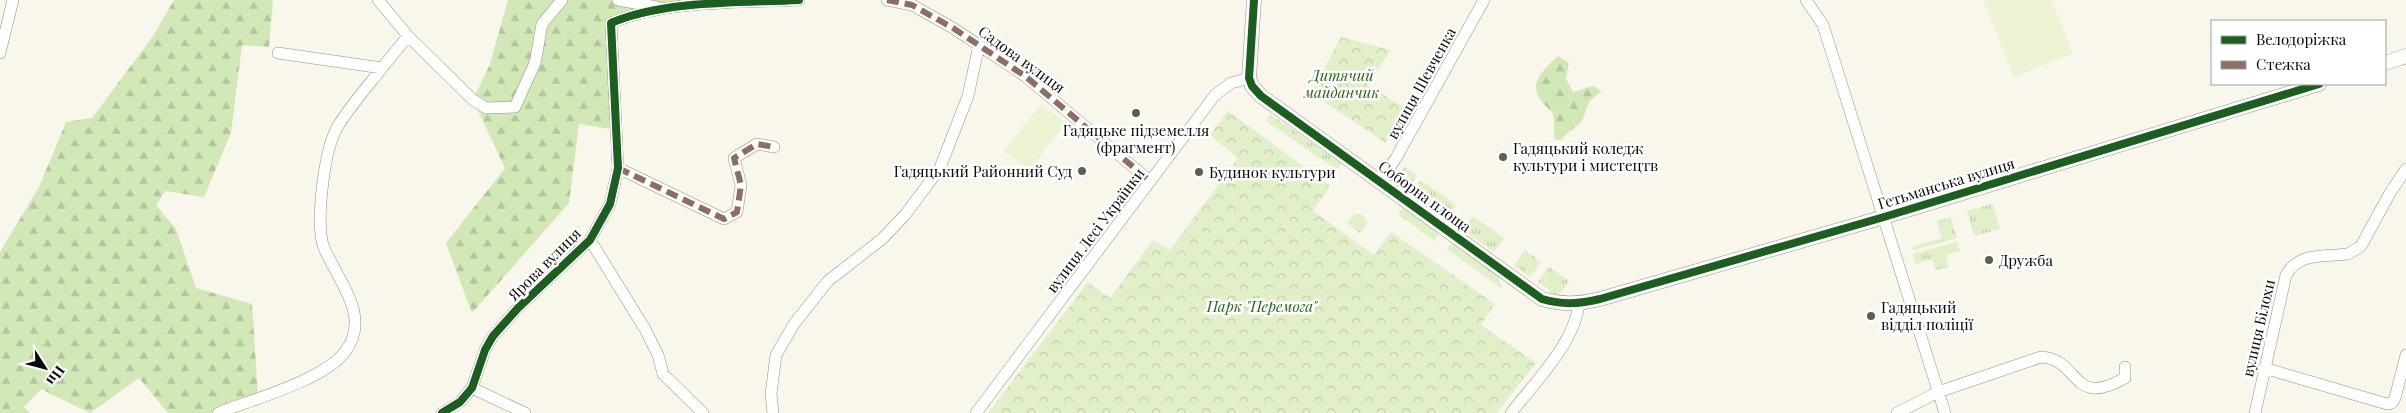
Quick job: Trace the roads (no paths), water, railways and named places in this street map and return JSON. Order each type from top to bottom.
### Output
[{"type":"street","points":[[0,53],[13,0]]},
{"type":"street","points":[[378,0],[408,36],[473,100],[486,108],[515,108],[535,63],[542,24],[562,0]]},
{"type":"street","points":[[618,0],[664,8],[799,0]]},
{"type":"street","name":"Садова вулиця","points":[[887,0],[912,5],[954,28],[1026,76],[1150,181]]},
{"type":"street","points":[[1249,78],[1254,0]]},
{"type":"street","name":"вулиця Шевченка","points":[[1381,180],[1396,158],[1484,0]]},
{"type":"street","points":[[1806,0],[1823,25],[1945,413]]},
{"type":"street","name":"Ярова вулиця","points":[[442,413],[460,402],[472,388],[482,357],[493,336],[518,308],[590,240],[610,204],[618,168],[611,22],[626,16],[664,8]]},
{"type":"street","points":[[218,413],[301,381],[328,367],[344,353],[351,342],[357,323],[351,298],[322,244],[320,220],[322,189],[337,128],[408,36]]},
{"type":"street","points":[[773,413],[771,394],[776,355],[794,324],[828,281],[882,238],[905,215],[940,168],[968,96],[979,45]]},
{"type":"street","points":[[278,53],[382,68]]},
{"type":"street","points":[[2386,63],[2406,56]]},
{"type":"street","name":"Соборна площа","points":[[1249,78],[1252,86],[1261,96],[1381,180],[1542,299],[1559,304],[1579,304]]},
{"type":"street","name":"вулиця Лесі Українки","points":[[976,413],[1216,95],[1231,83],[1249,78]]},
{"type":"street","name":"Гетьманська вулиця","points":[[1579,304],[1884,217],[2316,85]]},
{"type":"street","points":[[618,168],[724,219],[737,212],[741,184],[734,158],[758,144],[774,147]]},
{"type":"street","name":"вулиця Білохи","points":[[2254,413],[2286,275],[2292,265],[2300,259],[2355,252],[2361,246],[2390,193],[2406,169]]},
{"type":"street","points":[[590,240],[645,329],[658,355],[663,374],[704,413]]},
{"type":"street","points":[[1511,413],[1566,341],[1577,319],[1579,304]]},
{"type":"street","points":[[2264,368],[2386,404],[2392,403],[2395,398],[2406,355]]},
{"type":"street","points":[[1897,413],[1938,392],[2041,357],[2052,358],[2062,362],[2075,379],[2086,388],[2097,389],[2125,378],[2125,367]]},
{"type":"street","points":[[472,388],[525,413]]},
{"type":"place","name":"Гадяцьке підземелля (фрагмент)","points":[[1136,113]]},
{"type":"place","name":"Гадяцький коледж культури і мистецтв","points":[[1503,157]]},
{"type":"place","name":"Гадяцький Районний Суд","points":[[1082,171]]},
{"type":"place","name":"Будинок культури","points":[[1199,172]]},
{"type":"place","name":"Дружба","points":[[1989,260]]},
{"type":"place","name":"Гадяцький відділ поліції","points":[[1871,316]]},
{"type":"park label","name":"Дитячий майданчик","points":[[1342,84]]},
{"type":"park label","name":"Парк \"Перемога\"","points":[[1262,306]]}]
